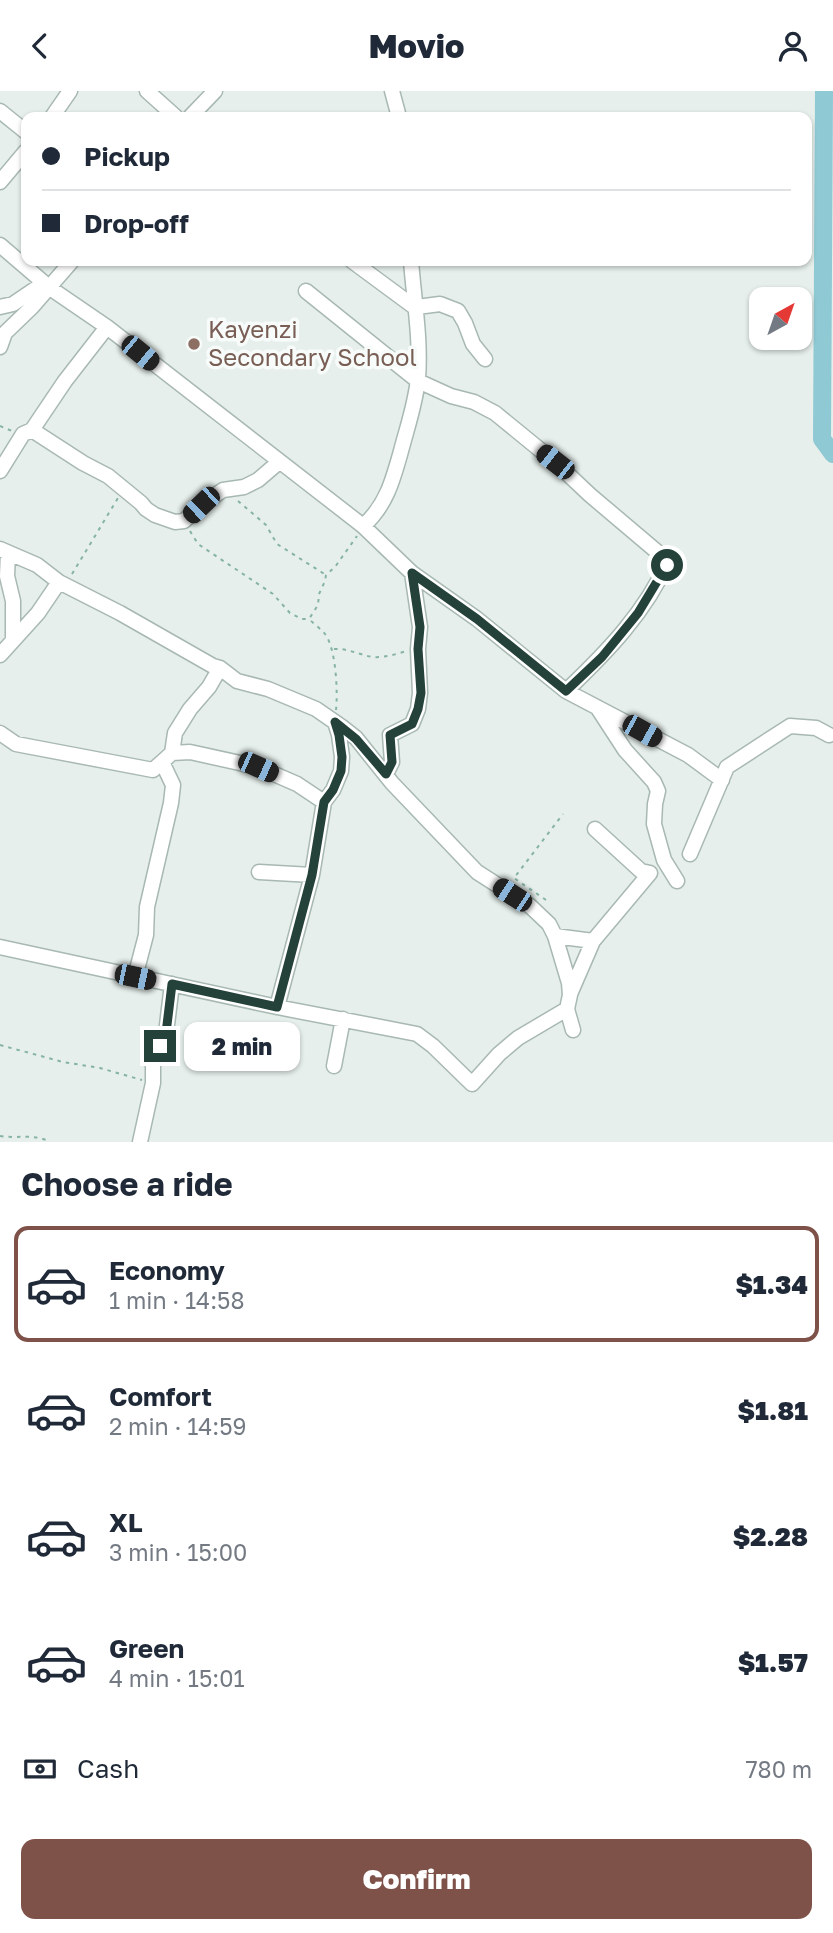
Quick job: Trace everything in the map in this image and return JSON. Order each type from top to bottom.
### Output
[{"type":"street","points":[[56,112],[71,91]]},
{"type":"street","points":[[147,91],[170,112]]},
{"type":"street","points":[[195,112],[215,91]]},
{"type":"street","points":[[392,91],[398,112]]},
{"type":"street","points":[[0,111],[21,128]]},
{"type":"street","points":[[0,182],[21,157]]},
{"type":"street","points":[[0,246],[21,264]]},
{"type":"street","points":[[24,266],[47,286],[107,327],[363,527],[412,573],[477,619],[566,691],[688,755],[722,780]]},
{"type":"street","points":[[0,347],[5,333],[67,266]]},
{"type":"street","points":[[359,266],[417,310]]},
{"type":"street","points":[[363,527],[385,500],[392,483],[418,381],[417,310],[412,266]]},
{"type":"street","points":[[0,307],[13,304],[47,286]]},
{"type":"street","points":[[306,291],[418,381],[495,413],[668,562],[638,613],[602,657],[566,691]]},
{"type":"street","points":[[417,310],[417,307],[440,304],[458,311],[473,344],[485,359]]},
{"type":"street","points":[[0,471],[23,434],[32,430],[65,381],[107,327]]},
{"type":"street","points":[[32,430],[108,476],[155,515],[175,522],[184,521],[223,490],[244,487],[258,480],[279,462]]},
{"type":"street","points":[[13,640],[13,601],[4,551],[37,565],[62,583],[220,668],[237,681],[268,689],[316,709],[335,722],[356,739],[392,783],[477,872],[530,906],[549,925],[569,983],[568,1002],[573,1030]]},
{"type":"street","points":[[386,774],[392,762],[390,735],[412,724],[421,693],[418,649],[420,627],[412,573]]},
{"type":"street","points":[[0,655],[62,583]]},
{"type":"street","points":[[135,977],[146,935],[147,907],[171,803],[173,785],[167,758],[175,733],[220,668]]},
{"type":"street","points":[[597,706],[625,750],[654,782],[658,791],[654,824],[664,860],[677,881]]},
{"type":"street","points":[[277,1007],[312,875],[324,802],[333,790],[341,771],[342,757],[335,722]]},
{"type":"street","points":[[690,855],[727,767],[790,726],[816,727],[829,735]]},
{"type":"street","points":[[0,733],[16,744],[153,770],[167,758],[190,752],[258,767],[297,784],[324,802]]},
{"type":"street","points":[[0,947],[277,1007],[417,1034],[472,1084],[499,1053],[568,1002],[593,941],[650,873],[641,871],[595,829]]},
{"type":"street","points":[[259,872],[312,875]]},
{"type":"street","points":[[555,936],[593,941]]},
{"type":"street","points":[[140,1142],[153,1083],[153,1060],[166,1033],[172,984]]},
{"type":"street","points":[[334,1066],[343,1019]]},
{"type":"path","points":[[62,583],[125,489]]},
{"type":"path","points":[[223,490],[265,525],[276,544],[326,575]]},
{"type":"path","points":[[184,521],[198,544],[273,594],[290,613],[302,619],[309,619],[326,636],[332,649],[337,687],[335,722]]},
{"type":"path","points":[[309,619],[318,605],[326,575],[363,527]]},
{"type":"path","points":[[332,649],[344,648],[374,657],[418,649]]},
{"type":"path","points":[[546,900],[514,878],[563,814]]},
{"type":"path","points":[[0,1045],[153,1083]]},
{"type":"path","points":[[0,1136],[33,1136],[50,1142]]},
{"type":"waterway","points":[[824,91],[822,439],[833,454]]},
{"type":"place","name":"Kayenzi Secondary School","points":[[194,344]]},
{"type":"route","points":[[160,1046],[166,1033],[172,984],[277,1007],[312,875],[324,802],[333,790],[341,771],[342,757],[335,722],[366,749],[386,774],[392,762],[390,735],[412,724],[418,709],[421,693],[418,649],[420,627],[412,573],[477,619],[566,691],[602,657],[638,613],[667,565]]}]
